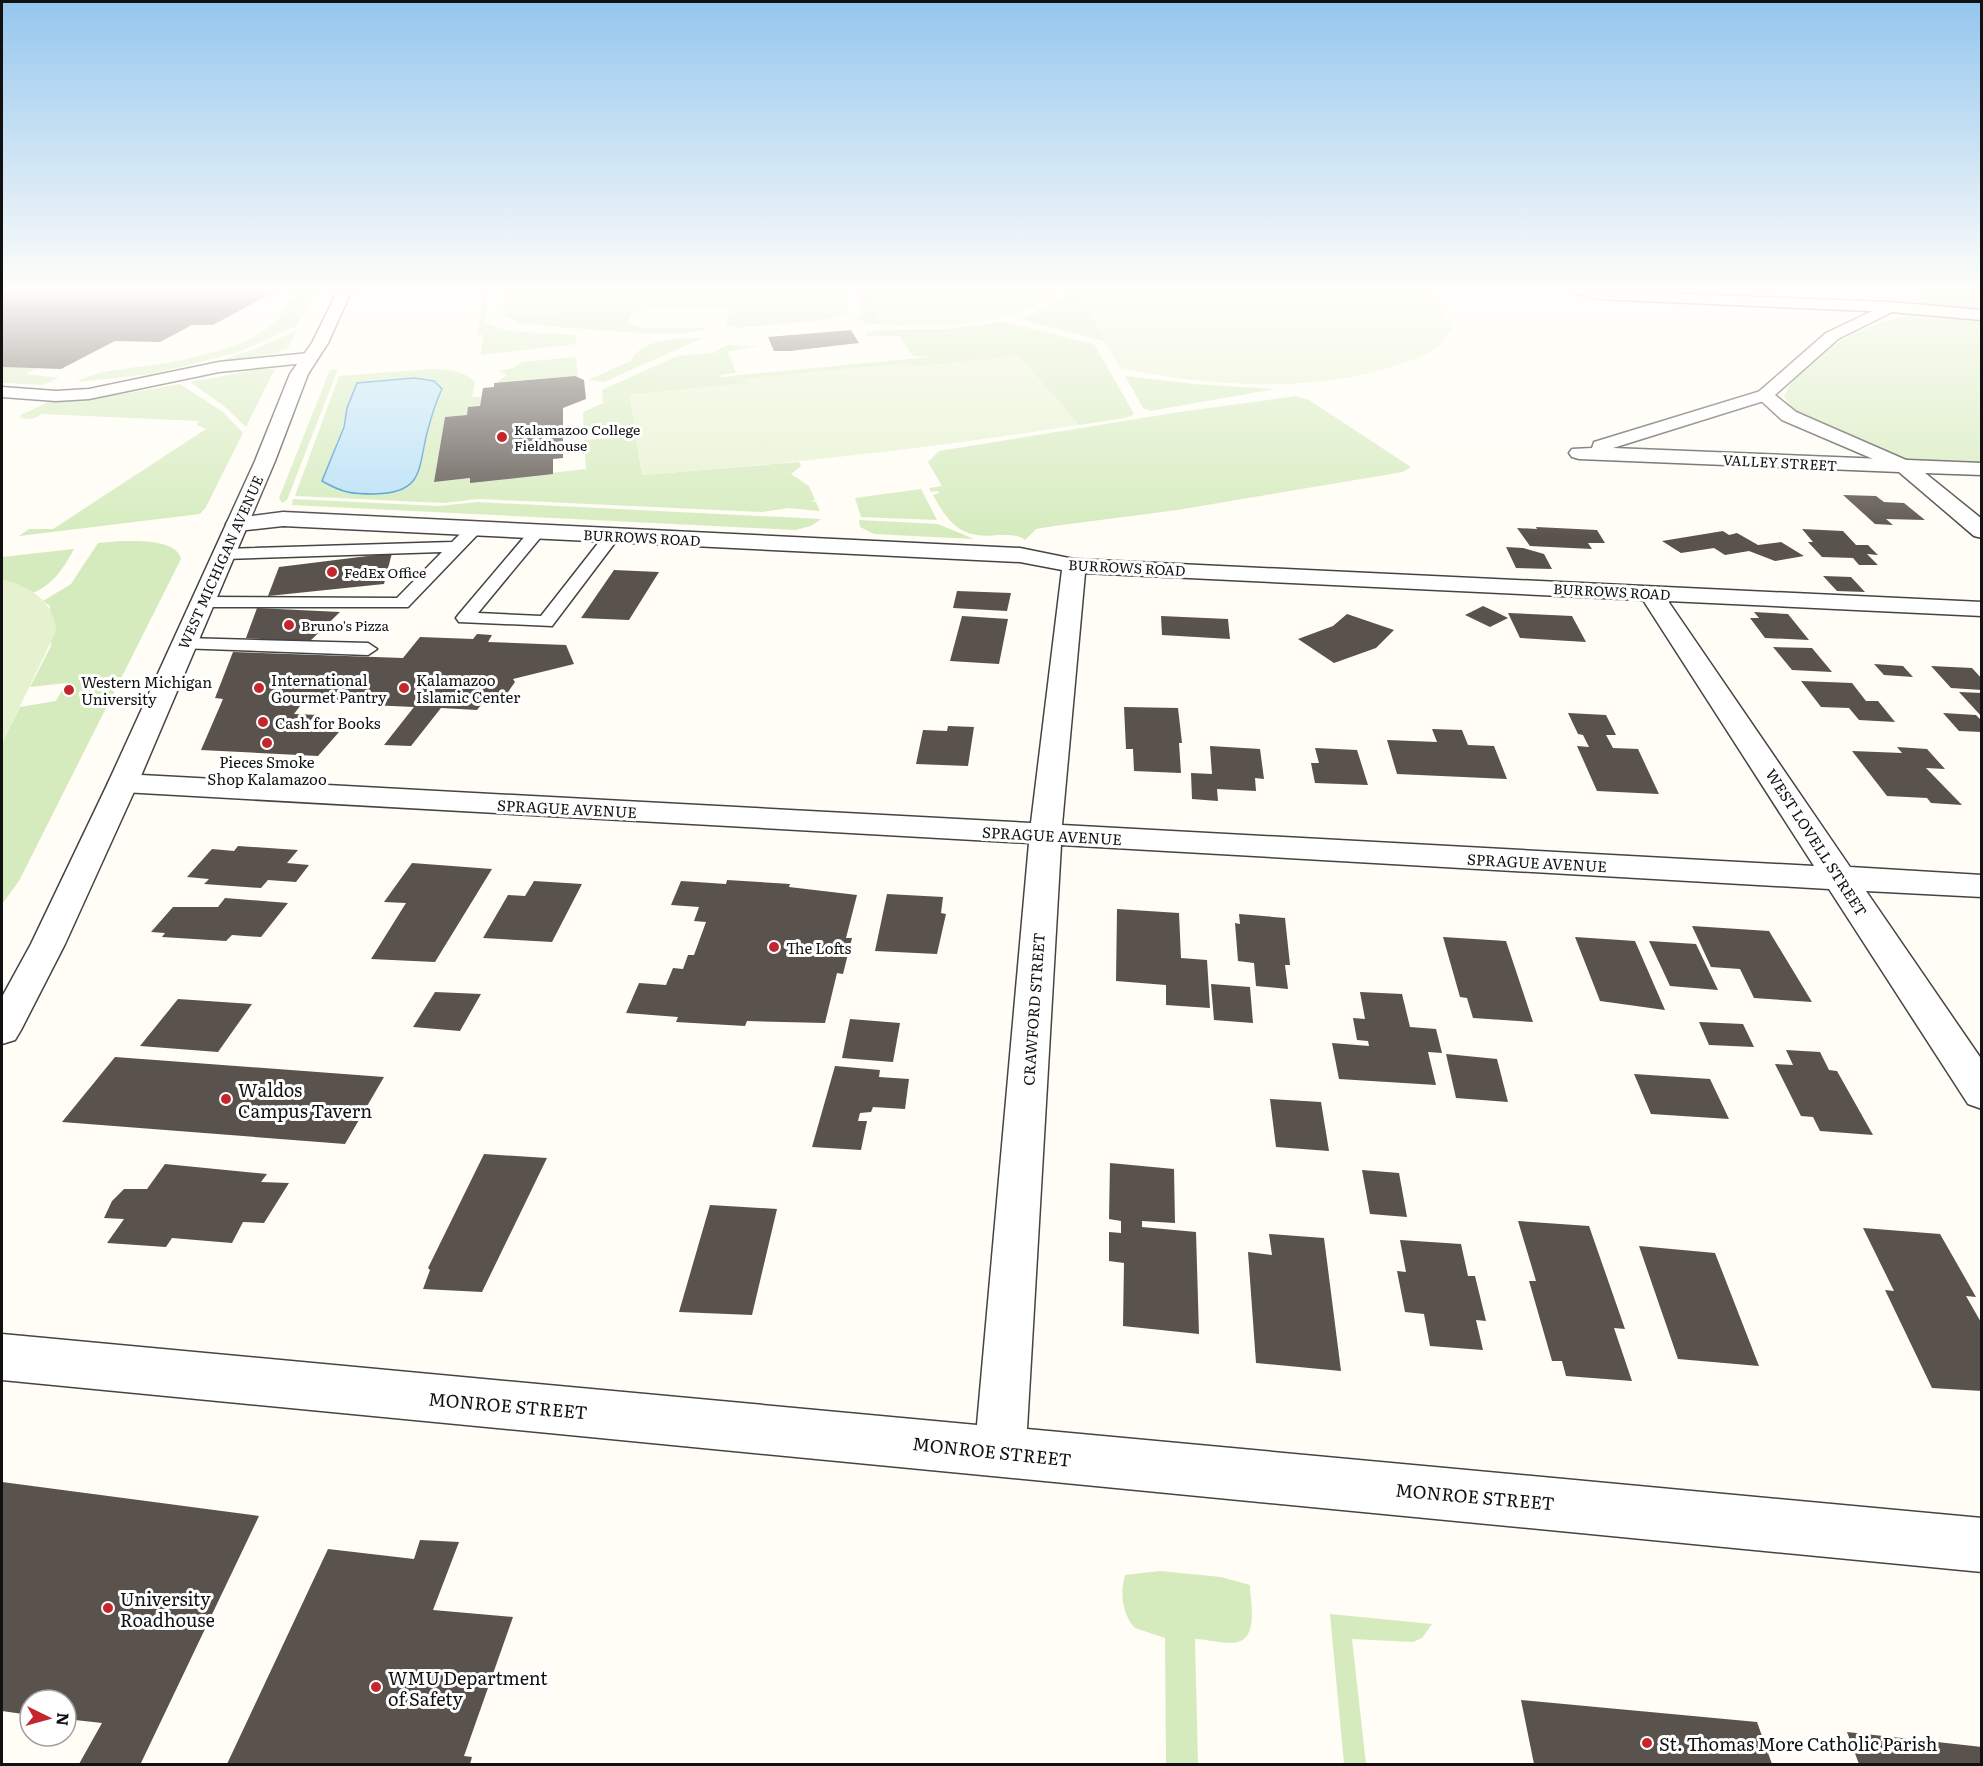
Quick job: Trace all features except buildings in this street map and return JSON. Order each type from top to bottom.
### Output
[{"type":"street","points":[[2,392],[56,396],[100,392],[193,372]]},
{"type":"street","name":"WEST MICHIGAN AVENUE","points":[[2,1030],[48,944],[123,783],[266,461],[300,372]]},
{"type":"street","points":[[1790,372],[1764,395],[1789,416],[1906,467],[1982,531]]},
{"type":"street","name":"VALLEY STREET","points":[[1764,395],[1579,453],[1982,470]]},
{"type":"street","name":"BURROWS ROAD","points":[[237,524],[282,519],[1020,555],[1074,566],[1982,609]]},
{"type":"street","name":"CRAWFORD STREET","points":[[1000,1452],[1046,835],[1074,566]]},
{"type":"street","name":"WEST LOVELL STREET","points":[[1650,593],[1982,1093]]},
{"type":"street","name":"SPRAGUE AVENUE","points":[[123,783],[1982,886]]},
{"type":"street","name":"MONROE STREET","points":[[2,1357],[1982,1545]]},
{"type":"lane","points":[[204,602],[402,603],[474,529]]},
{"type":"lane","points":[[537,532],[465,618],[546,622],[612,536]]},
{"type":"lane","points":[[225,554],[455,547]]},
{"type":"lane","points":[[184,644],[368,649]]},
{"type":"green space","points":[[2,372],[29,372],[26,374],[59,378],[43,385],[2,383]]},
{"type":"green space","points":[[104,372],[159,372],[77,382]]},
{"type":"green space","points":[[242,372],[273,372],[246,427],[224,406],[190,382]]},
{"type":"green space","points":[[329,372],[337,372],[287,500],[282,503],[279,498]]},
{"type":"green space","points":[[386,372],[458,372],[475,382],[472,397],[481,397],[480,406],[467,415],[445,417],[434,482],[470,478],[470,482],[586,469],[584,440],[636,437],[642,475],[799,462],[801,466],[791,474],[809,486],[815,500],[811,501],[816,502],[820,511],[788,508],[762,512],[478,499],[444,503],[295,496],[339,376]],"holes":[[[414,378],[428,380],[441,389],[431,418],[420,466],[413,479],[401,490],[336,444],[358,383]]]},
{"type":"green space","points":[[501,372],[578,372],[578,375],[497,382],[507,375]]},
{"type":"green space","points":[[605,372],[626,372],[604,382],[588,380]]},
{"type":"green space","points":[[641,372],[736,373],[720,375],[721,377],[769,372],[813,372],[745,379],[746,383],[630,395],[635,428],[584,435],[583,412],[603,403],[602,390]]},
{"type":"green space","points":[[813,372],[1033,372],[1079,425],[861,454],[642,475],[630,395],[745,383],[745,379]]},
{"type":"green space","points":[[1033,372],[1110,372],[1134,414],[1126,418],[1079,425]]},
{"type":"green space","points":[[1140,372],[1371,372],[1318,382],[1278,384],[1238,384]]},
{"type":"green space","points":[[1800,372],[1981,372],[1981,463],[1921,461],[1899,457],[1795,412],[1784,397]]},
{"type":"green space","points":[[1125,376],[1194,384],[1275,389],[1150,411],[1143,408]]},
{"type":"green space","points":[[180,384],[223,412],[243,433],[206,507],[200,514],[19,536],[29,529],[53,529],[206,429],[197,425],[199,421],[42,414],[33,419],[20,418],[21,415],[50,401],[116,395]]},
{"type":"green space","points":[[1296,396],[1309,400],[1411,467],[1403,472],[1177,510],[1036,529],[1025,540],[1013,535],[985,536],[965,532],[945,514],[933,495],[939,493],[938,491],[931,492],[929,488],[942,486],[928,462],[939,451],[1173,413]]},
{"type":"green space","points":[[921,489],[937,520],[861,517],[855,498]]},
{"type":"green space","points":[[293,499],[439,506],[477,502],[821,519],[811,526],[795,530],[292,505]]},
{"type":"green space","points":[[859,520],[938,524],[974,539],[874,534],[860,527]]},
{"type":"green space","points":[[155,542],[172,548],[178,552],[181,559],[19,881],[2,904],[2,744],[20,707],[56,701],[66,683],[30,687],[51,646],[50,606],[43,601],[71,584],[98,543]]},
{"type":"green space","points":[[74,549],[57,576],[46,586],[32,593],[2,579],[2,557]]},
{"type":"green space","points":[[2,579],[22,586],[38,596],[51,611],[56,631],[2,744]]},
{"type":"green space","points":[[1160,1571],[1221,1577],[1250,1585],[1252,1617],[1249,1633],[1245,1638],[1238,1642],[1228,1643],[1195,1639],[1198,1764],[1166,1764],[1165,1638],[1135,1628],[1127,1616],[1123,1603],[1125,1575]]},
{"type":"green space","points":[[1330,1614],[1432,1624],[1422,1638],[1413,1642],[1352,1639],[1366,1764],[1344,1764]]},
{"type":"water","points":[[414,378],[434,381],[442,389],[435,405],[416,477],[410,484],[391,493],[367,494],[342,490],[322,481],[344,427],[347,408],[357,383]]},
{"type":"place","name":"Kalamazoo College Fieldhouse","points":[[502,437]]},
{"type":"place","name":"FedEx Office","points":[[332,572]]},
{"type":"place","name":"Bruno's Pizza","points":[[289,625]]},
{"type":"place","name":"International Gourmet Pantry","points":[[259,688]]},
{"type":"place","name":"Kalamazoo Islamic Center","points":[[404,688]]},
{"type":"place","name":"Western Michigan University","points":[[69,690]]},
{"type":"place","name":"Cash for Books","points":[[263,722]]},
{"type":"place","name":"Pieces Smoke Shop Kalamazoo","points":[[267,743]]},
{"type":"place","name":"The Lofts","points":[[774,947]]},
{"type":"place","name":"Waldos Campus Tavern","points":[[226,1099]]},
{"type":"place","name":"University Roadhouse","points":[[108,1608]]},
{"type":"place","name":"WMU Department of Safety","points":[[376,1687]]},
{"type":"place","name":"St. Thomas More Catholic Parish","points":[[1647,1743]]}]
